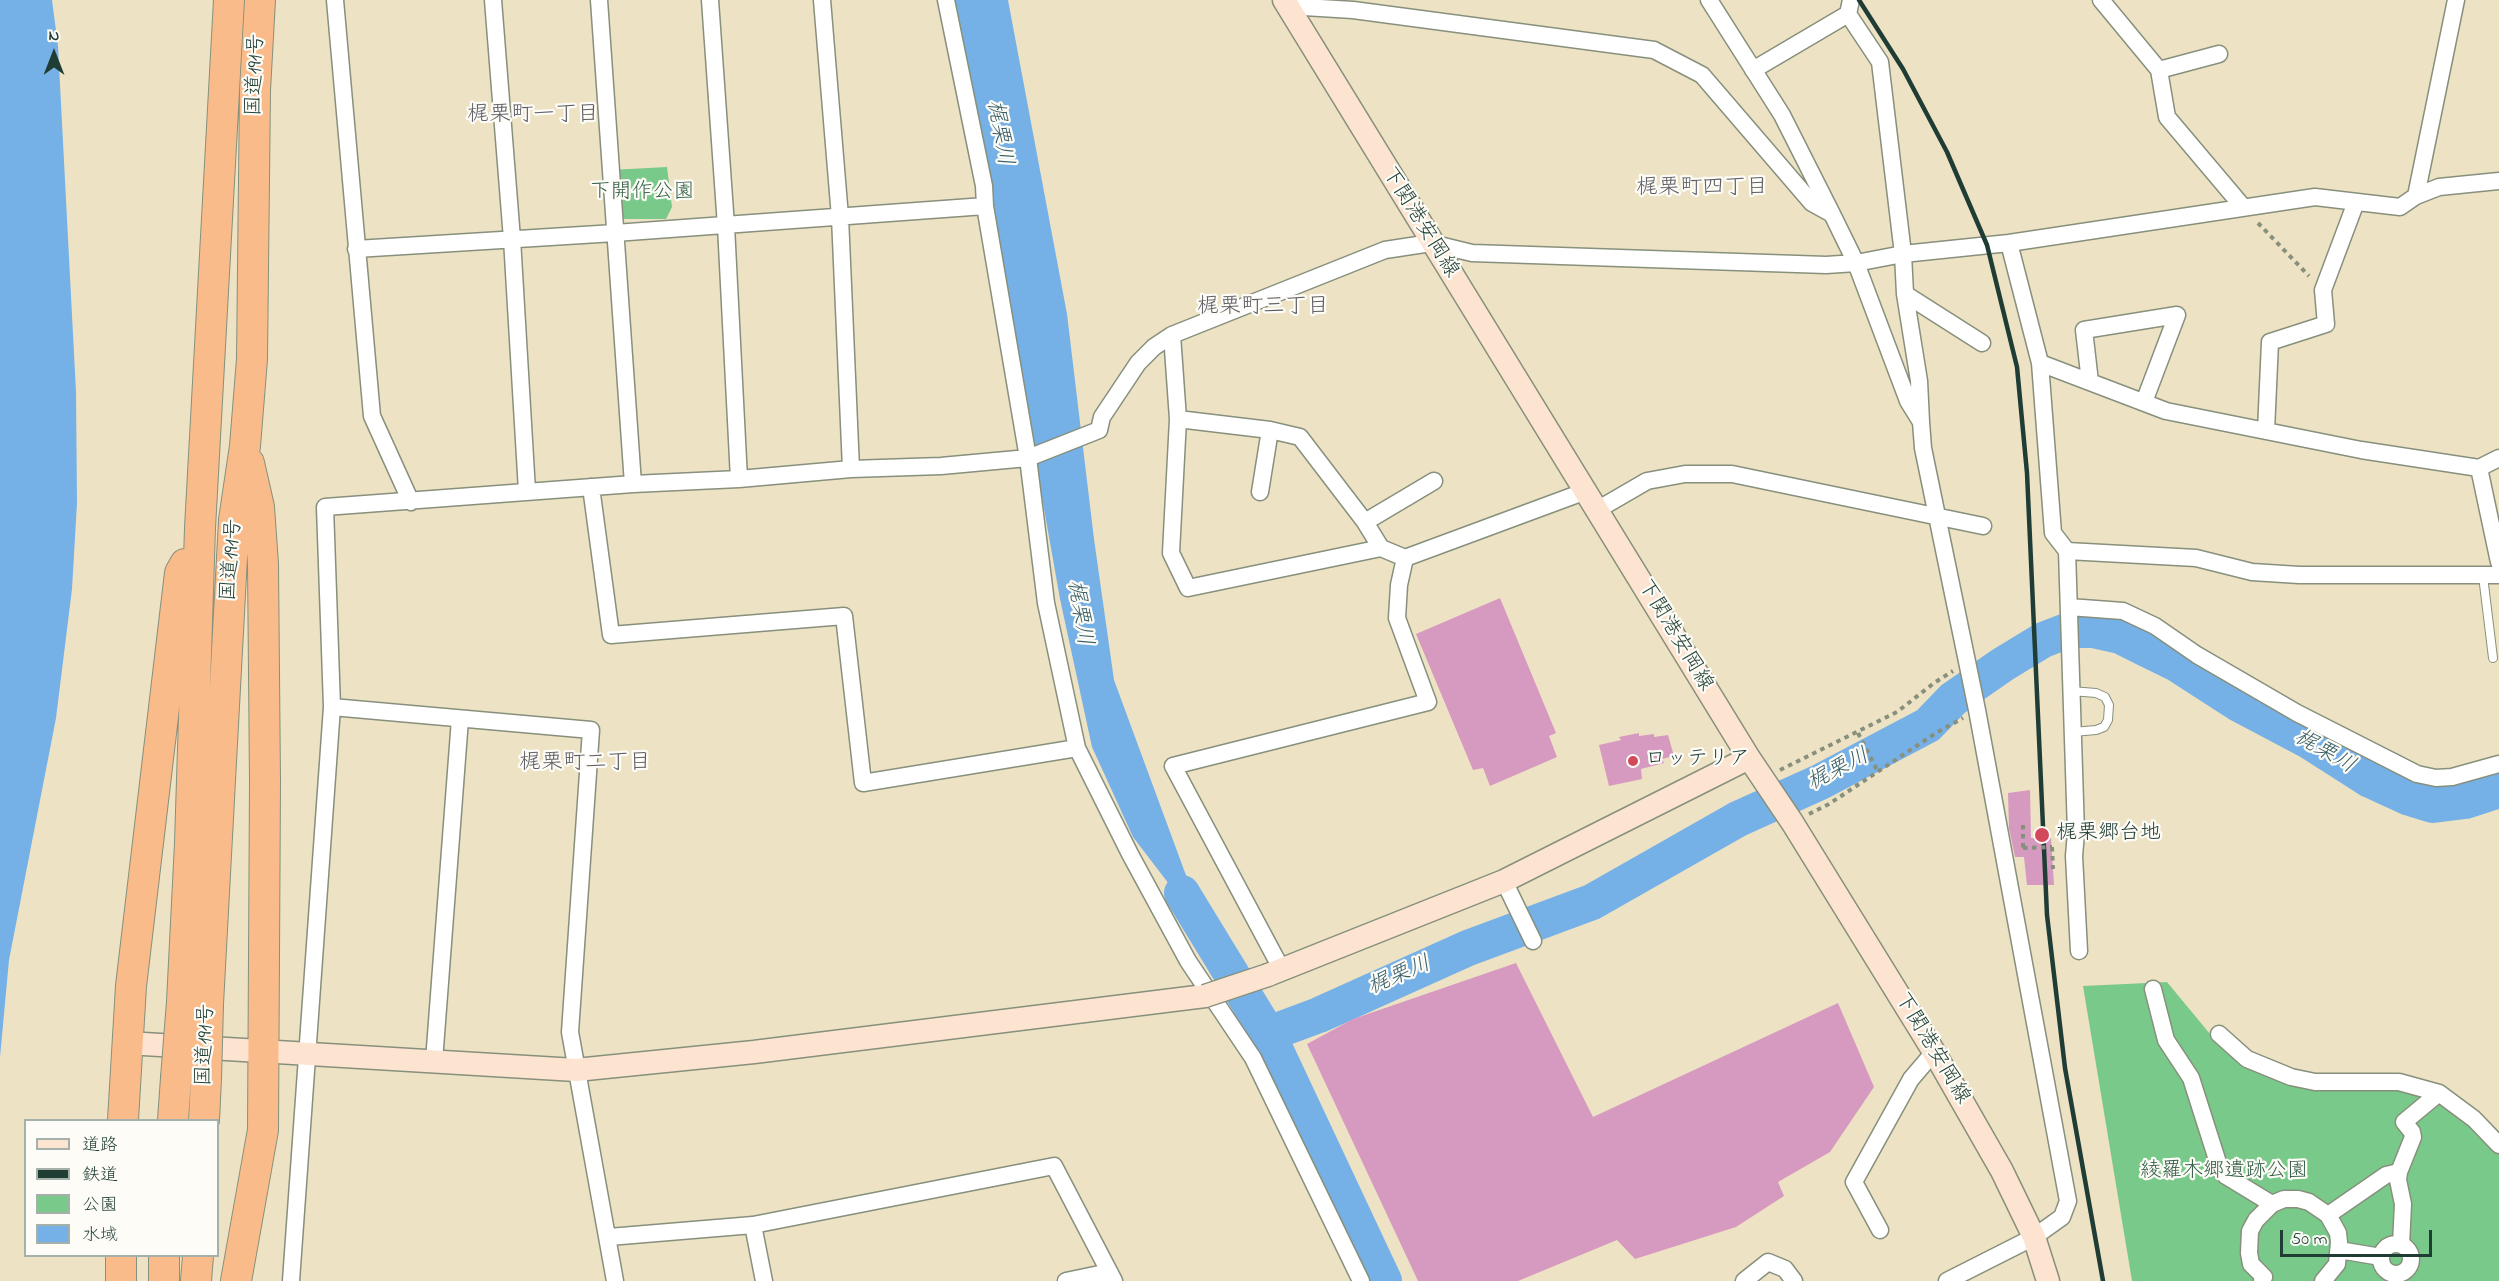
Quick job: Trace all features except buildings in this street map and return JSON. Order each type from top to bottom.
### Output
[{"type":"highway","name":"国道191号","points":[[204,1119],[206,1079],[195,1003],[190,843],[200,528],[229,0]]},
{"type":"highway","name":"国道191号","points":[[173,1119],[176,1078],[195,1003],[234,520],[245,446],[252,359],[255,90],[260,0]]},
{"type":"highway","points":[[236,1281],[263,1130],[265,782],[263,564],[259,507],[245,446]]},
{"type":"highway","points":[[123,1119],[134,964],[180,573],[200,528]]},
{"type":"highway","points":[[121,1257],[121,1281]]},
{"type":"highway","points":[[164,1257],[164,1281]]},
{"type":"highway","points":[[196,1281],[198,1257]]},
{"type":"street","points":[[335,0],[372,416],[411,502]]},
{"type":"street","points":[[493,0],[512,239],[527,491]]},
{"type":"street","points":[[599,0],[633,484]]},
{"type":"street","points":[[710,0],[726,226],[739,479]]},
{"type":"street","points":[[822,0],[840,217],[851,469]]},
{"type":"street","points":[[946,0],[984,186],[985,206],[1028,458],[1046,603],[1077,748],[1130,854],[1188,961],[1253,1058],[1360,1281]]},
{"type":"street","points":[[1708,0],[1782,115],[1832,214],[1856,263],[1908,401],[1921,422]]},
{"type":"street","points":[[2101,0],[2159,70],[2168,117],[2243,207]]},
{"type":"street","points":[[2416,196],[2456,0]]},
{"type":"street","points":[[1285,3],[1654,50],[1702,75],[1812,203],[1832,214]]},
{"type":"street","name":"下関港安岡線","points":[[1285,3],[1749,758],[1792,822],[1934,1052],[2002,1172],[2034,1237],[2048,1281]]},
{"type":"street","points":[[1753,70],[1850,7],[1880,62],[1903,254],[1905,294],[1919,381],[1923,448],[1976,707],[2068,1201],[2062,1217],[2034,1237],[1947,1281]]},
{"type":"street","points":[[2159,70],[2219,54]]},
{"type":"street","points":[[291,1281],[309,1055],[332,707],[325,507],[411,502],[527,491],[739,479],[851,469],[941,466],[1028,458],[1099,430],[1102,417],[1138,363],[1172,335],[1385,250],[1431,243],[1472,253],[1779,265],[1856,263],[1903,254],[2009,243],[2315,197],[2400,207],[2416,196],[2439,187],[2499,181]]},
{"type":"street","points":[[2266,431],[2270,342],[2326,324],[2323,290],[2356,202]]},
{"type":"street","points":[[356,249],[726,226],[985,206]]},
{"type":"street","points":[[2009,243],[2040,363],[2053,533],[2067,551],[2076,833],[2074,856],[2079,951]]},
{"type":"street","points":[[1905,294],[1982,343]]},
{"type":"street","points":[[2090,382],[2084,330],[2177,315],[2144,402]]},
{"type":"street","points":[[1172,335],[1178,419],[1171,553],[1188,588],[1381,548],[1405,558],[1592,501],[1647,481],[1685,474],[1732,474],[1983,526]]},
{"type":"street","points":[[2040,363],[2166,411],[2361,450],[2479,468],[2499,458]]},
{"type":"street","points":[[1178,419],[1270,430],[1300,436],[1365,522],[1381,548]]},
{"type":"street","points":[[1260,492],[1270,430]]},
{"type":"street","points":[[2479,468],[2499,562]]},
{"type":"street","points":[[1365,522],[1434,481]]},
{"type":"street","points":[[591,487],[611,635],[844,616],[864,783],[1077,748]]},
{"type":"street","points":[[2067,551],[2196,558],[2253,572],[2299,575],[2491,575]]},
{"type":"street","points":[[1275,972],[1173,766],[1428,702],[1397,618],[1399,585],[1405,558]]},
{"type":"street","points":[[2069,610],[2123,611],[2155,626],[2197,655],[2297,713],[2417,774],[2436,778],[2452,777],[2499,764]]},
{"type":"street","points":[[332,707],[591,730],[570,1032],[609,1237],[615,1281]]},
{"type":"street","points":[[434,1061],[460,719]]},
{"type":"street","points":[[127,1043],[576,1070],[766,1051],[1205,996],[1275,972],[1504,881],[1749,758]]},
{"type":"street","points":[[1504,881],[1533,941]]},
{"type":"street","points":[[2153,989],[2166,1040],[2191,1078],[2220,1169],[2226,1176],[2272,1204]]},
{"type":"street","points":[[2219,1034],[2247,1059],[2291,1077],[2315,1082],[2399,1082],[2439,1094],[2474,1119],[2499,1145]]},
{"type":"street","points":[[1880,1230],[1854,1182],[1911,1079],[1934,1052]]},
{"type":"street","points":[[2401,1245],[2403,1204],[2398,1180],[2413,1137],[2404,1122],[2439,1094]]},
{"type":"street","points":[[609,1237],[753,1225],[1054,1166],[1112,1277],[1066,1281]]},
{"type":"street","points":[[2328,1215],[2386,1175],[2399,1172]]},
{"type":"street","points":[[2262,1281],[2264,1277],[2251,1264],[2249,1238],[2256,1220],[2272,1204],[2284,1199],[2308,1202],[2328,1215],[2338,1233],[2337,1264],[2323,1281]]},
{"type":"street","points":[[753,1225],[764,1281]]},
{"type":"street","points":[[2401,1245],[2407,1248],[2412,1259],[2406,1271],[2393,1278],[2384,1269],[2381,1257],[2388,1246],[2401,1245]]},
{"type":"street","points":[[2339,1250],[2381,1257]]},
{"type":"street","points":[[1744,1281],[1768,1262],[1785,1269],[1794,1281]]},
{"type":"lane","points":[[2491,575],[2493,658]]},
{"type":"lane","points":[[2071,691],[2096,693],[2105,697],[2109,705],[2108,720],[2104,727],[2073,732]]},
{"type":"path","points":[[2243,207],[2323,290]]},
{"type":"path","points":[[1765,783],[1897,712],[1934,683],[1967,667]]},
{"type":"path","points":[[1792,822],[1829,804],[1976,707]]},
{"type":"path","points":[[1858,733],[1878,772]]},
{"type":"path","points":[[2023,825],[2023,848],[2052,847],[2053,869]]},
{"type":"green space","name":"下開作公園","points":[[667,167],[672,207],[666,219],[620,219],[610,170]]},
{"type":"green space","name":"綾羅木郷遺跡公園","points":[[2167,982],[2210,1034],[2238,1058],[2274,1077],[2412,1089],[2444,1104],[2491,1144],[2499,1154],[2499,1281],[2132,1281],[2083,986]]},
{"type":"water","points":[[0,0],[52,0],[58,46],[76,392],[77,503],[72,589],[56,718],[9,960],[0,1057]]},
{"type":"water","points":[[954,0],[1008,0],[1067,314],[1094,539],[1114,680],[1208,935],[1133,837],[1092,747],[1060,599]]},
{"type":"waterway","name":"梶栗川","points":[[1268,1034],[1319,1015],[1468,948],[1592,902],[1738,819],[1820,782],[1928,725],[1953,699],[2002,665],[2043,640],[2069,630],[2093,630],[2120,636],[2177,664],[2239,704],[2309,741],[2370,780],[2407,797],[2433,805],[2465,801],[2499,790]]},
{"type":"waterway","points":[[1182,893],[1268,1034],[1384,1281]]},
{"type":"railway","points":[[1859,0],[1903,69],[1947,152],[1987,245],[2017,367],[2027,473],[2047,915],[2065,1068],[2103,1281]]},
{"type":"place","name":"ロッテリア","points":[[1633,761]]},
{"type":"place","name":"梶栗郷台地","points":[[2042,835]]},
{"type":"district","name":"梶栗町一丁目","points":[[533,116]]},
{"type":"district","name":"梶栗町四丁目","points":[[1702,189]]},
{"type":"district","name":"梶栗町三丁目","points":[[1263,308]]},
{"type":"district","name":"梶栗町二丁目","points":[[585,764]]}]
